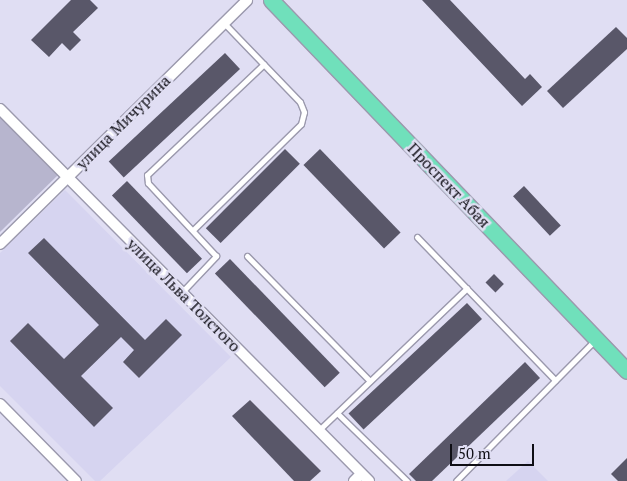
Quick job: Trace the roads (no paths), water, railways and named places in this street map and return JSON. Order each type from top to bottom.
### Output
[{"type":"main road","name":"Проспект Абая","points":[[272,0],[627,371]]},
{"type":"street","name":"улица Мичурина","points":[[0,244],[247,0]]},
{"type":"street","name":"улица Льва Толстого","points":[[0,109],[365,477]]},
{"type":"street","points":[[0,404],[76,481]]},
{"type":"street","points":[[354,481],[365,477]]},
{"type":"lane","points":[[193,230],[301,124],[304,112],[300,102],[224,22]]},
{"type":"lane","points":[[181,292],[216,256],[148,183],[147,175],[264,64]]},
{"type":"lane","points":[[416,237],[555,380]]},
{"type":"lane","points":[[247,256],[370,381]]},
{"type":"lane","points":[[319,430],[466,288]]},
{"type":"lane","points":[[456,481],[596,338]]},
{"type":"lane","points":[[337,412],[407,481]]}]
